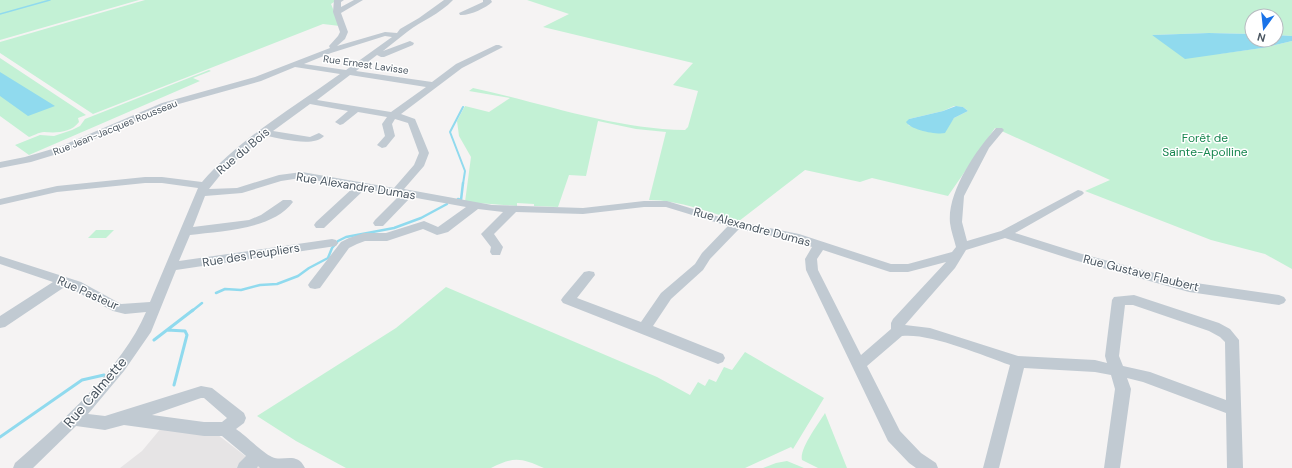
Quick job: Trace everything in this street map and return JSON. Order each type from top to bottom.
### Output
[{"type":"street","points":[[335,50],[333,46],[342,37],[344,32],[337,12],[337,1],[340,0]]},
{"type":"street","points":[[337,12],[359,0]]},
{"type":"street","points":[[393,34],[422,20],[448,0]]},
{"type":"street","points":[[463,13],[486,4],[488,2],[487,0]]},
{"type":"street","name":"Rue Jean-Jacques Rousseau","points":[[0,165],[27,160],[63,149],[165,105],[238,86],[369,38],[393,34]]},
{"type":"street","name":"Rue du Bois","points":[[155,306],[203,189],[222,166],[245,147],[370,57],[393,34]]},
{"type":"street","name":"Rue du Bois","points":[[370,57],[377,57],[410,43]]},
{"type":"street","points":[[382,145],[390,136],[387,124],[393,115],[459,66],[499,47]]},
{"type":"street","name":"Rue Ernest Lavisse","points":[[297,65],[433,85]]},
{"type":"street","points":[[309,101],[393,115],[408,118],[412,121],[424,153],[419,166],[402,193],[379,223]]},
{"type":"street","points":[[340,122],[356,109]]},
{"type":"street","points":[[898,331],[898,323],[952,266],[959,251],[956,222],[958,196],[984,147],[999,130]]},
{"type":"street","points":[[265,133],[311,140],[319,136]]},
{"type":"street","points":[[0,170],[27,160]]},
{"type":"street","name":"Rue Alexandre Dumas","points":[[0,202],[58,189],[145,180],[162,180],[203,189],[240,190],[278,177],[302,175],[474,206],[512,210],[583,211],[644,204],[667,204],[737,224],[795,237],[890,268],[908,268],[1005,234],[1078,193]]},
{"type":"street","points":[[320,225],[362,186]]},
{"type":"street","points":[[185,232],[251,223],[265,218],[288,202]]},
{"type":"street","points":[[315,285],[345,245],[353,241],[364,236],[387,237],[424,225],[437,231],[444,229],[474,206]]},
{"type":"street","points":[[496,252],[496,247],[488,234],[512,210]]},
{"type":"street","points":[[644,328],[666,296],[699,267],[706,256],[737,224]]},
{"type":"street","name":"Rue Gustave Flaubert","points":[[1005,234],[1078,257],[1189,287],[1279,300]]},
{"type":"street","name":"Rue des Peupliers","points":[[170,267],[332,243]]},
{"type":"street","points":[[819,246],[811,259],[812,270],[894,436],[915,458],[930,468]]},
{"type":"street","name":"Rue Pasteur","points":[[0,260],[76,285],[118,308],[125,309],[155,306]]},
{"type":"street","points":[[589,275],[568,300],[644,328],[718,358]]},
{"type":"street","points":[[0,323],[65,281]]},
{"type":"street","points":[[1112,468],[1123,389],[1112,356],[1119,300],[1134,300],[1214,327],[1232,340],[1235,468]]},
{"type":"street","name":"Rue Calmette","points":[[21,468],[102,388],[135,346],[146,328],[155,306]]},
{"type":"street","points":[[859,365],[898,331],[909,330],[930,333],[1018,362],[1095,366],[1145,376],[1234,409]]},
{"type":"street","points":[[991,468],[1018,362]]},
{"type":"street","points":[[72,419],[105,423],[201,392],[207,392],[238,418],[226,429]]},
{"type":"street","points":[[124,418],[204,429],[226,429],[269,465],[292,465],[297,468]]},
{"type":"street","points":[[245,468],[258,456]]},
{"type":"shaded area","points":[[162,427],[218,435],[261,468],[120,468],[142,451]]},
{"type":"green space","points":[[0,0],[139,0],[0,40]]},
{"type":"green space","points":[[145,0],[337,0],[331,4],[340,26],[323,24],[93,114],[0,53],[0,42]]},
{"type":"green space","name":"Forêt de Sainte-Apolline","points":[[527,0],[1292,0],[1292,36],[1284,36],[1284,8],[1244,8],[1244,34],[1209,33],[1152,35],[1218,54],[1262,48],[1284,48],[1284,43],[1292,41],[1292,269],[1265,254],[1211,240],[1085,191],[1110,180],[995,128],[948,196],[872,178],[860,182],[805,170],[739,221],[672,202],[649,200],[666,132],[636,129],[598,121],[586,176],[569,175],[558,207],[534,206],[534,204],[517,203],[517,206],[465,202],[471,157],[459,136],[457,121],[465,106],[489,112],[510,98],[469,91],[473,88],[578,114],[631,125],[658,129],[685,130],[688,127],[698,91],[673,85],[693,63],[543,27],[569,14]],"holes":[[[954,106],[963,107],[968,111],[954,118],[943,133],[922,130],[908,125],[909,119],[943,111]]]},
{"type":"green space","points":[[0,58],[86,115],[78,118],[79,122],[76,126],[68,130],[58,132],[42,132],[29,137],[0,116]]},
{"type":"green space","points":[[209,70],[211,71],[193,78],[200,81],[29,155],[15,145],[40,135],[54,136],[72,130],[80,126],[85,119]]},
{"type":"green space","points":[[96,230],[114,230],[106,238],[88,238]]},
{"type":"green space","points":[[446,287],[657,377],[690,395],[698,382],[705,386],[709,379],[716,382],[724,367],[732,370],[745,352],[824,398],[793,449],[791,447],[745,468],[544,468],[523,460],[512,460],[491,468],[346,468],[296,441],[257,416],[396,328]]},
{"type":"green space","points":[[825,413],[847,468],[818,468],[802,460],[803,449]]},
{"type":"green space","points":[[787,461],[804,468],[763,468],[776,463]]},
{"type":"water","points":[[1209,33],[1244,34],[1244,48],[1262,48],[1185,59],[1152,35]]},
{"type":"water","points":[[1284,36],[1292,36],[1292,41],[1284,43]]},
{"type":"water","points":[[0,72],[55,106],[28,116],[0,96]]},
{"type":"water","points":[[956,106],[963,107],[968,111],[954,118],[945,133],[924,131],[909,125],[906,122],[909,119],[943,111]]},
{"type":"waterway","points":[[0,14],[50,0]]},
{"type":"waterway","points":[[463,107],[450,132],[465,171],[463,184]]},
{"type":"waterway","points":[[458,199],[461,200],[463,183]]},
{"type":"waterway","points":[[216,293],[225,289],[241,290],[260,285],[277,284],[298,276],[309,268],[328,258],[332,248],[338,241],[346,237],[394,228],[421,218],[447,204]]},
{"type":"waterway","points":[[192,311],[202,303]]},
{"type":"waterway","points":[[167,330],[193,310]]},
{"type":"waterway","points":[[154,340],[167,330]]},
{"type":"waterway","points":[[167,330],[185,331],[187,335],[174,385]]},
{"type":"waterway","points":[[0,437],[82,380],[104,375]]}]
